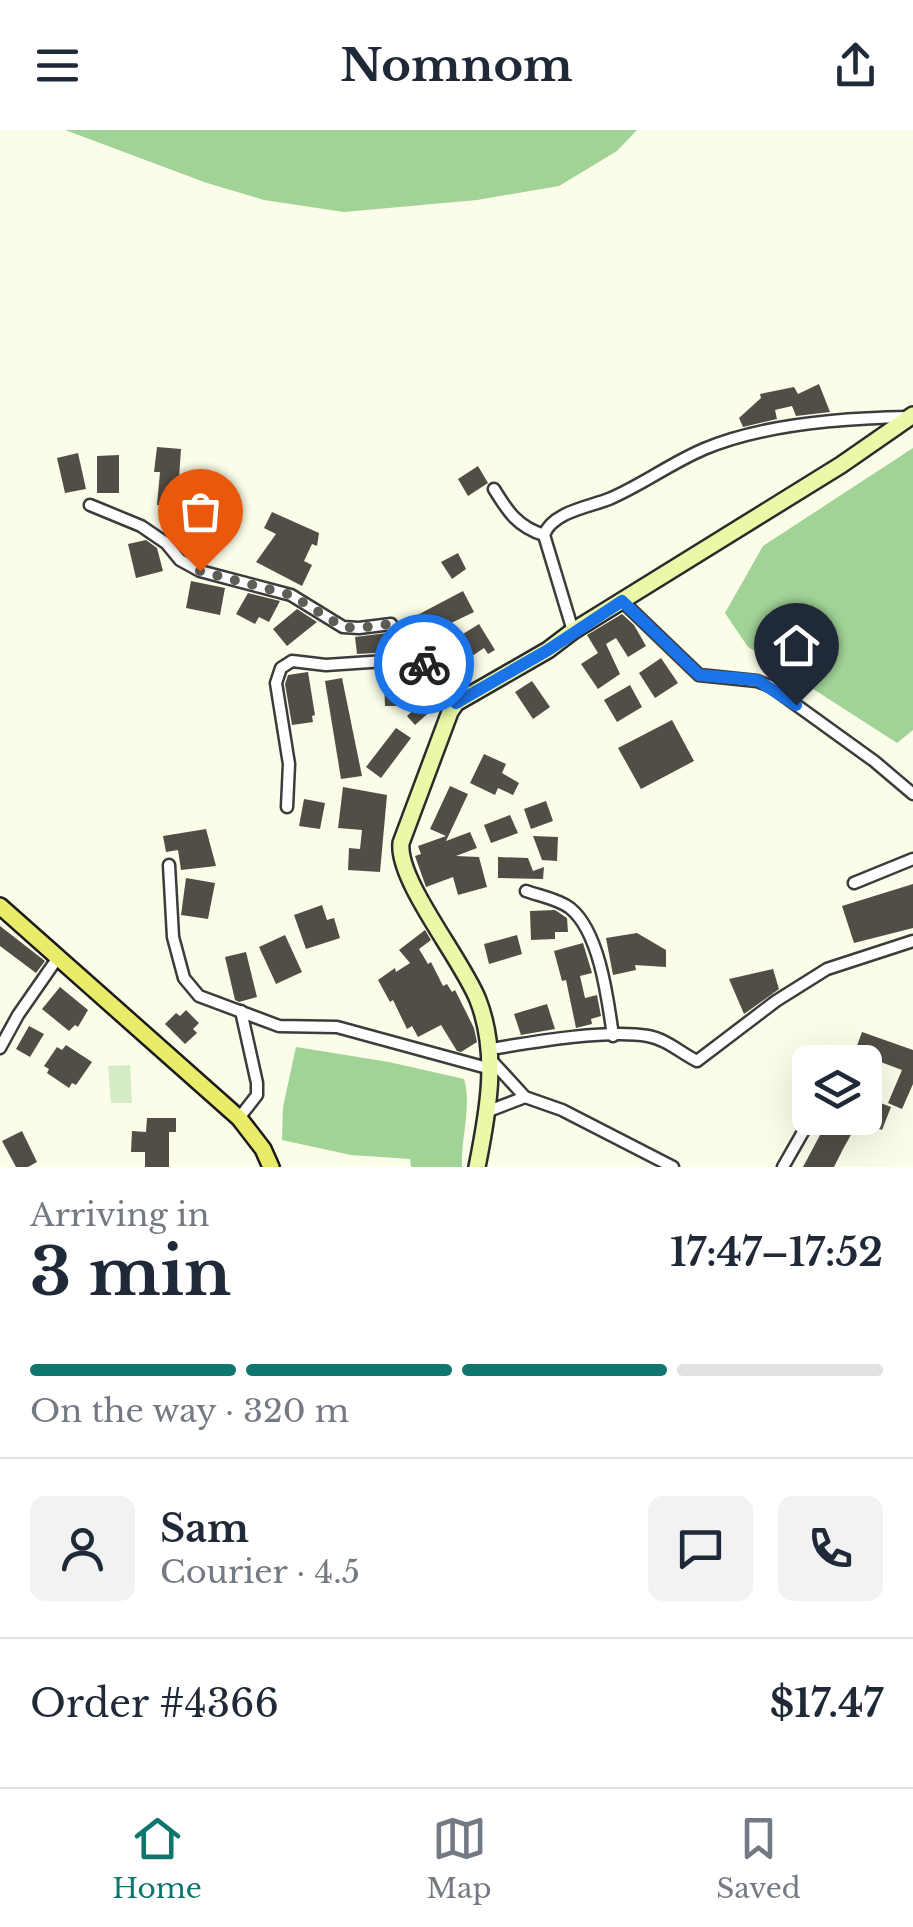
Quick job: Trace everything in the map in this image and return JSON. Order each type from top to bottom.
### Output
[{"type":"main road","points":[[0,906],[239,1118],[263,1149],[271,1167]]},
{"type":"street","points":[[573,631],[544,535],[553,521],[610,498],[728,440],[859,418],[911,416]]},
{"type":"street","points":[[477,1167],[491,1060],[484,1016],[470,983],[414,888],[400,854],[407,825],[456,703],[548,650],[841,465],[911,416]]},
{"type":"street","points":[[494,489],[512,517],[544,535]]},
{"type":"street","points":[[90,505],[142,526],[166,543],[180,560],[200,571],[291,595],[343,627],[390,624],[415,659],[430,668],[456,703]]},
{"type":"street","points":[[622,601],[699,675],[757,680],[770,686],[913,794]]},
{"type":"street","points":[[287,807],[288,764],[276,684],[281,668],[292,661],[326,665],[415,659]]},
{"type":"street","points":[[854,882],[913,859]]},
{"type":"street","points":[[170,865],[173,937],[184,978],[199,996],[279,1026],[337,1027],[491,1060],[540,1041],[648,1036],[697,1061],[776,1000],[827,969],[913,941]]},
{"type":"street","points":[[526,891],[568,906],[579,917],[606,990],[613,1036]]},
{"type":"street","points":[[0,1048],[59,956]]},
{"type":"street","points":[[239,1118],[257,1095],[240,1010]]},
{"type":"street","points":[[491,1060],[526,1097],[562,1110],[673,1167]]},
{"type":"street","points":[[486,1112],[526,1097]]},
{"type":"street","points":[[783,1167],[801,1135]]},
{"type":"green space","points":[[65,130],[637,130],[617,151],[559,186],[477,200],[344,212],[264,200]]},
{"type":"green space","points":[[913,448],[913,730],[897,743],[748,647],[725,613],[763,546]]},
{"type":"green space","points":[[296,1047],[464,1079],[467,1100],[462,1167],[411,1167],[410,1159],[351,1155],[282,1140],[283,1107]]},
{"type":"green space","points":[[130,1065],[132,1103],[111,1103],[108,1066]]},
{"type":"building","points":[[819,384],[830,412],[796,416],[792,406],[775,410],[777,419],[743,427],[739,418],[761,398],[760,394],[794,387],[798,394]]},
{"type":"building","points":[[157,447],[181,449],[177,507],[157,505]]},
{"type":"building","points":[[78,453],[86,489],[65,493],[57,458]]},
{"type":"building","points":[[119,455],[119,493],[97,493],[97,456]]},
{"type":"building","points":[[478,466],[488,483],[468,496],[458,479]]},
{"type":"building","points":[[272,512],[319,533],[317,546],[312,544],[304,561],[312,565],[302,586],[256,562],[276,534],[264,528]]},
{"type":"building","points":[[146,540],[157,548],[163,571],[136,578],[128,544]]},
{"type":"building","points":[[458,553],[466,569],[452,579],[441,562]]},
{"type":"building","points":[[191,581],[225,588],[220,615],[186,608]]},
{"type":"building","points":[[463,591],[474,612],[418,639],[408,620]]},
{"type":"building","points":[[248,593],[280,601],[269,622],[259,617],[255,624],[236,614]]},
{"type":"building","points":[[297,609],[317,622],[287,646],[273,629]]},
{"type":"building","points":[[622,614],[646,646],[628,657],[616,638],[606,644],[620,674],[598,689],[581,664],[598,653],[587,635]]},
{"type":"building","points":[[479,624],[495,650],[488,654],[484,648],[469,658],[474,664],[463,671],[459,664],[454,667],[442,647]]},
{"type":"building","points":[[387,633],[391,652],[357,654],[355,637]]},
{"type":"building","points":[[661,658],[678,683],[655,698],[639,673]]},
{"type":"building","points":[[308,672],[313,722],[292,725],[285,684],[288,675]]},
{"type":"building","points":[[342,678],[362,776],[341,779],[325,681]]},
{"type":"building","points":[[409,680],[406,706],[385,706],[384,681]]},
{"type":"building","points":[[532,681],[550,707],[533,719],[515,692]]},
{"type":"building","points":[[630,685],[642,707],[617,722],[604,700]]},
{"type":"building","points":[[435,690],[443,700],[415,725],[407,716]]},
{"type":"building","points":[[672,720],[694,761],[641,789],[618,748]]},
{"type":"building","points":[[396,728],[411,738],[381,778],[366,767]]},
{"type":"building","points":[[484,754],[506,764],[502,773],[519,783],[513,795],[498,788],[495,795],[470,783]]},
{"type":"building","points":[[450,786],[468,794],[446,841],[470,832],[477,848],[456,856],[479,857],[487,887],[458,895],[453,877],[426,887],[415,856],[421,854],[418,846],[446,836],[430,829]]},
{"type":"building","points":[[343,787],[387,795],[380,872],[348,870],[349,848],[360,849],[362,830],[338,828]]},
{"type":"building","points":[[304,799],[325,803],[320,829],[299,826]]},
{"type":"building","points":[[546,801],[553,821],[531,829],[524,809]]},
{"type":"building","points":[[510,815],[518,833],[491,843],[484,825]]},
{"type":"building","points":[[206,829],[216,866],[181,870],[178,850],[166,852],[163,836]]},
{"type":"building","points":[[533,836],[558,837],[557,861],[542,860]]},
{"type":"building","points":[[498,857],[528,858],[533,871],[544,867],[543,879],[498,878]]},
{"type":"building","points":[[186,878],[215,883],[208,919],[181,915]]},
{"type":"building","points":[[913,884],[913,928],[854,943],[842,906]]},
{"type":"building","points":[[322,905],[327,920],[334,918],[340,938],[306,949],[294,915]]},
{"type":"building","points":[[555,910],[567,918],[568,932],[555,932],[555,939],[531,940],[530,911]]},
{"type":"building","points":[[0,926],[45,961],[36,973],[0,946]]},
{"type":"building","points":[[425,930],[431,940],[419,949],[443,986],[447,984],[452,992],[455,990],[474,1028],[477,1042],[461,1052],[441,1025],[418,1037],[412,1026],[407,1029],[378,980],[410,963],[399,950]]},
{"type":"building","points":[[637,933],[666,950],[666,967],[635,965],[636,970],[613,975],[606,938]]},
{"type":"building","points":[[285,935],[302,972],[276,984],[259,947]]},
{"type":"building","points":[[517,935],[522,954],[489,964],[484,944]]},
{"type":"building","points":[[583,943],[592,973],[580,976],[585,998],[597,995],[601,1016],[591,1019],[592,1024],[576,1028],[566,980],[562,981],[554,951]]},
{"type":"building","points":[[246,952],[257,997],[239,1002],[235,1000],[225,957]]},
{"type":"building","points":[[773,969],[779,989],[744,1014],[729,979]]},
{"type":"building","points":[[60,987],[88,1010],[78,1027],[75,1025],[69,1031],[42,1009]]},
{"type":"building","points":[[547,1004],[555,1029],[521,1035],[514,1014]]},
{"type":"building","points":[[186,1010],[199,1023],[193,1029],[197,1033],[185,1044],[165,1024],[176,1013],[180,1016]]},
{"type":"building","points":[[29,1026],[44,1034],[30,1057],[16,1049]]},
{"type":"building","points":[[862,1032],[913,1050],[913,1084],[902,1109],[888,1103],[902,1070],[882,1062],[882,1045],[857,1045]]},
{"type":"building","points":[[66,1045],[92,1062],[76,1085],[72,1083],[69,1088],[47,1073],[49,1069],[44,1066],[57,1047],[62,1050]]},
{"type":"building","points":[[882,1104],[891,1107],[882,1130]]},
{"type":"building","points":[[147,1118],[176,1118],[176,1132],[169,1132],[169,1167],[145,1167],[145,1152],[131,1152],[132,1131],[146,1132]]},
{"type":"building","points":[[22,1131],[37,1162],[16,1167],[2,1141]]},
{"type":"building","points":[[820,1135],[851,1135],[834,1167],[803,1167]]},
{"type":"way so far","points":[[200,571],[291,595],[350,629],[390,624],[415,659],[424,664]]},
{"type":"route","points":[[424,664],[456,703],[548,650],[622,601],[699,675],[757,680],[796,705]]}]
